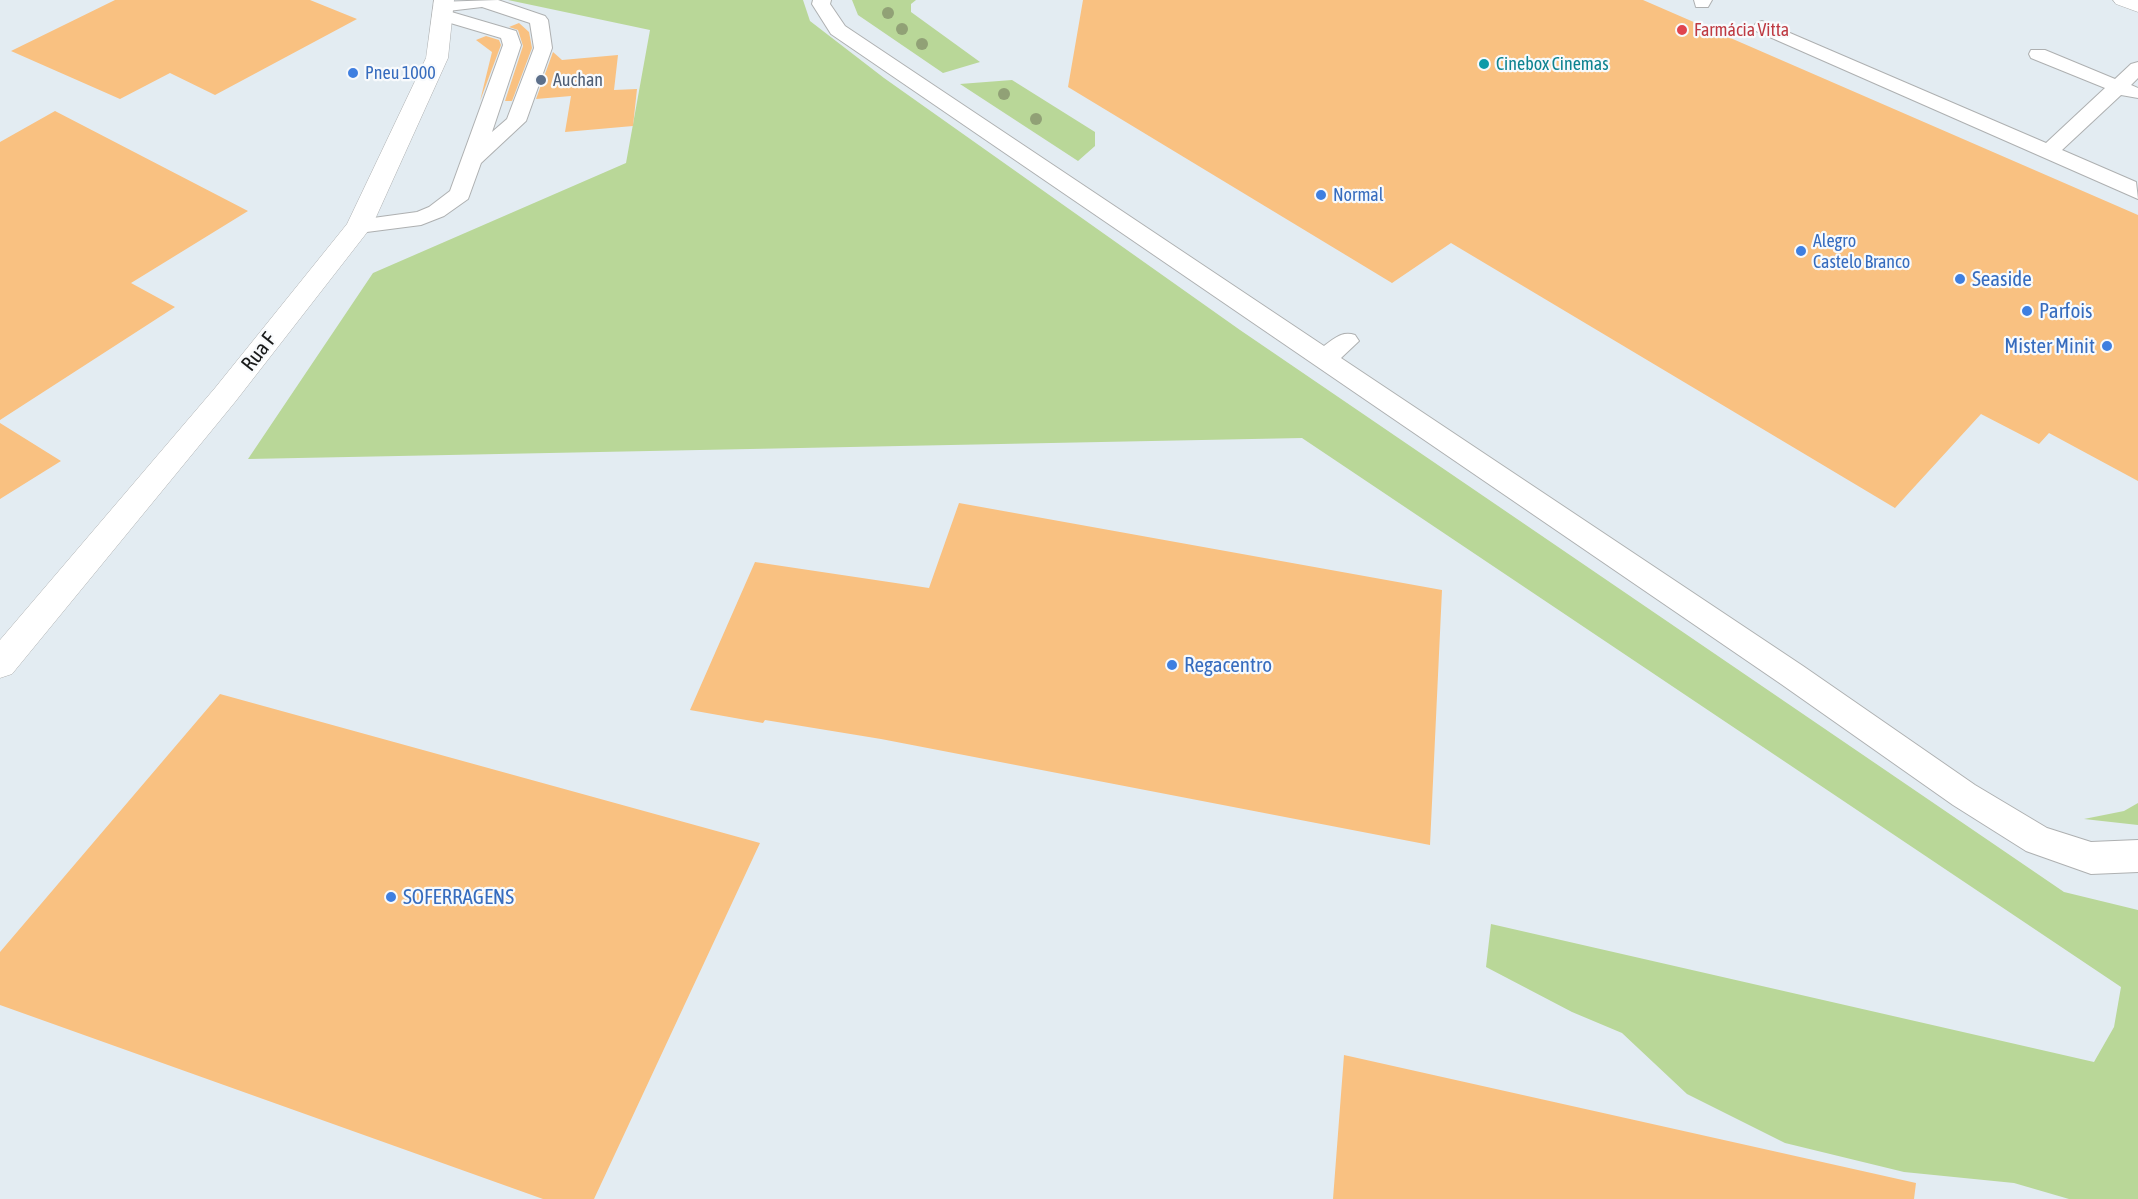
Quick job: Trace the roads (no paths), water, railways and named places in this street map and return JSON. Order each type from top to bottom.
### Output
[{"type":"street","points":[[2123,0],[2138,6]]},
{"type":"street","name":"Rua F","points":[[0,664],[225,395],[359,226],[437,58],[443,7]]},
{"type":"lane","points":[[822,0],[821,4],[838,30],[1783,668],[1964,795],[2037,840],[2091,858],[2138,856]]},
{"type":"lane","points":[[2123,0],[2138,12]]},
{"type":"lane","points":[[443,7],[483,1],[539,20],[543,48],[516,121],[472,160]]},
{"type":"lane","points":[[359,226],[424,218],[446,208],[460,194],[512,45],[509,35],[472,22],[443,7]]},
{"type":"lane","points":[[1762,27],[2129,186],[2138,193]]},
{"type":"lane","points":[[2038,54],[2138,94]]},
{"type":"lane","points":[[2049,151],[2138,68]]},
{"type":"lane","points":[[1325,358],[1347,341]]},
{"type":"place","name":"Farmácia Vitta","points":[[1682,30]]},
{"type":"place","name":"Cinebox Cinemas","points":[[1484,64]]},
{"type":"place","name":"Pneu 1000","points":[[353,73]]},
{"type":"place","name":"Auchan","points":[[541,80]]},
{"type":"place","name":"Normal","points":[[1321,195]]},
{"type":"place","name":"Alegro Castelo Branco","points":[[1801,251]]},
{"type":"place","name":"Seaside","points":[[1960,279]]},
{"type":"place","name":"Parfois","points":[[2027,311]]},
{"type":"place","name":"Mister Minit","points":[[2107,346]]},
{"type":"place","name":"Regacentro","points":[[1172,665]]},
{"type":"place","name":"SOFERRAGENS","points":[[391,897]]}]
